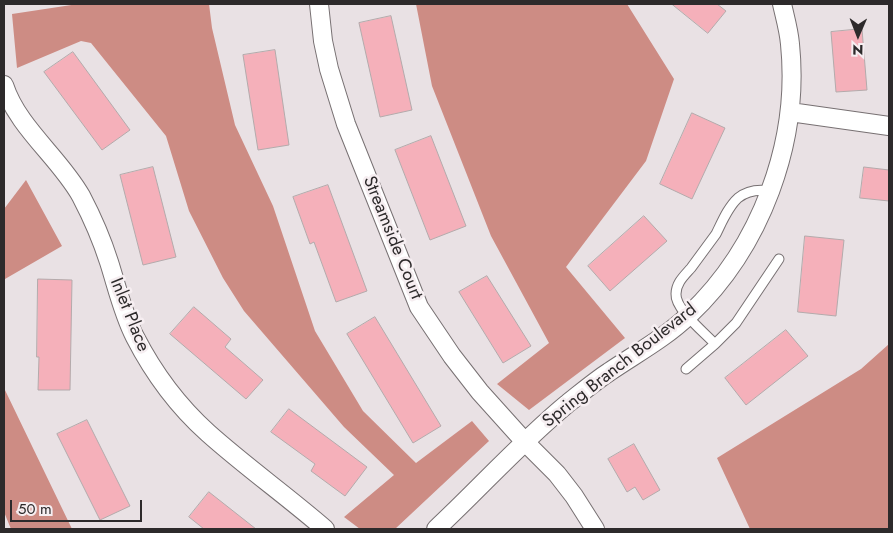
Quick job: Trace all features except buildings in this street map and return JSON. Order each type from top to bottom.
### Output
[{"type":"street","name":"Streamside Court","points":[[319,4],[323,41],[329,69],[346,124],[419,307],[452,356],[480,392],[556,474],[574,496],[595,529]]},
{"type":"street","name":"Spring Branch Boulevard","points":[[436,529],[525,442],[566,405],[609,372],[657,342],[689,316],[711,293],[735,260],[755,225],[770,190],[784,145],[790,112],[792,80],[790,44],[782,4]]},
{"type":"street","name":"Inlet Place","points":[[4,85],[7,95],[19,116],[61,167],[80,195],[95,224],[134,336],[151,366],[181,405],[207,432],[325,529]]},
{"type":"street","points":[[790,112],[889,126]]},
{"type":"lane","points":[[715,344],[682,311],[677,303],[678,283],[714,236],[737,199],[747,192],[758,189],[770,190]]},
{"type":"lane","points":[[686,369],[736,323],[779,259]]},
{"type":"shaded area","points":[[78,4],[209,4],[212,28],[235,125],[273,206],[315,331],[363,411],[416,463],[472,421],[489,441],[395,529],[360,529],[344,517],[394,475],[344,427],[244,311],[223,278],[189,211],[166,136],[91,43],[81,41],[17,68],[12,14]]},
{"type":"shaded area","points":[[416,4],[627,4],[674,79],[646,161],[566,267],[625,338],[529,410],[497,384],[549,343],[491,236],[432,86]]},
{"type":"shaded area","points":[[26,180],[62,246],[5,279],[4,303],[4,209]]},
{"type":"shaded area","points":[[889,344],[889,529],[750,529],[717,458],[861,369]]},
{"type":"shaded area","points":[[4,388],[72,529],[11,529],[4,512]]}]
